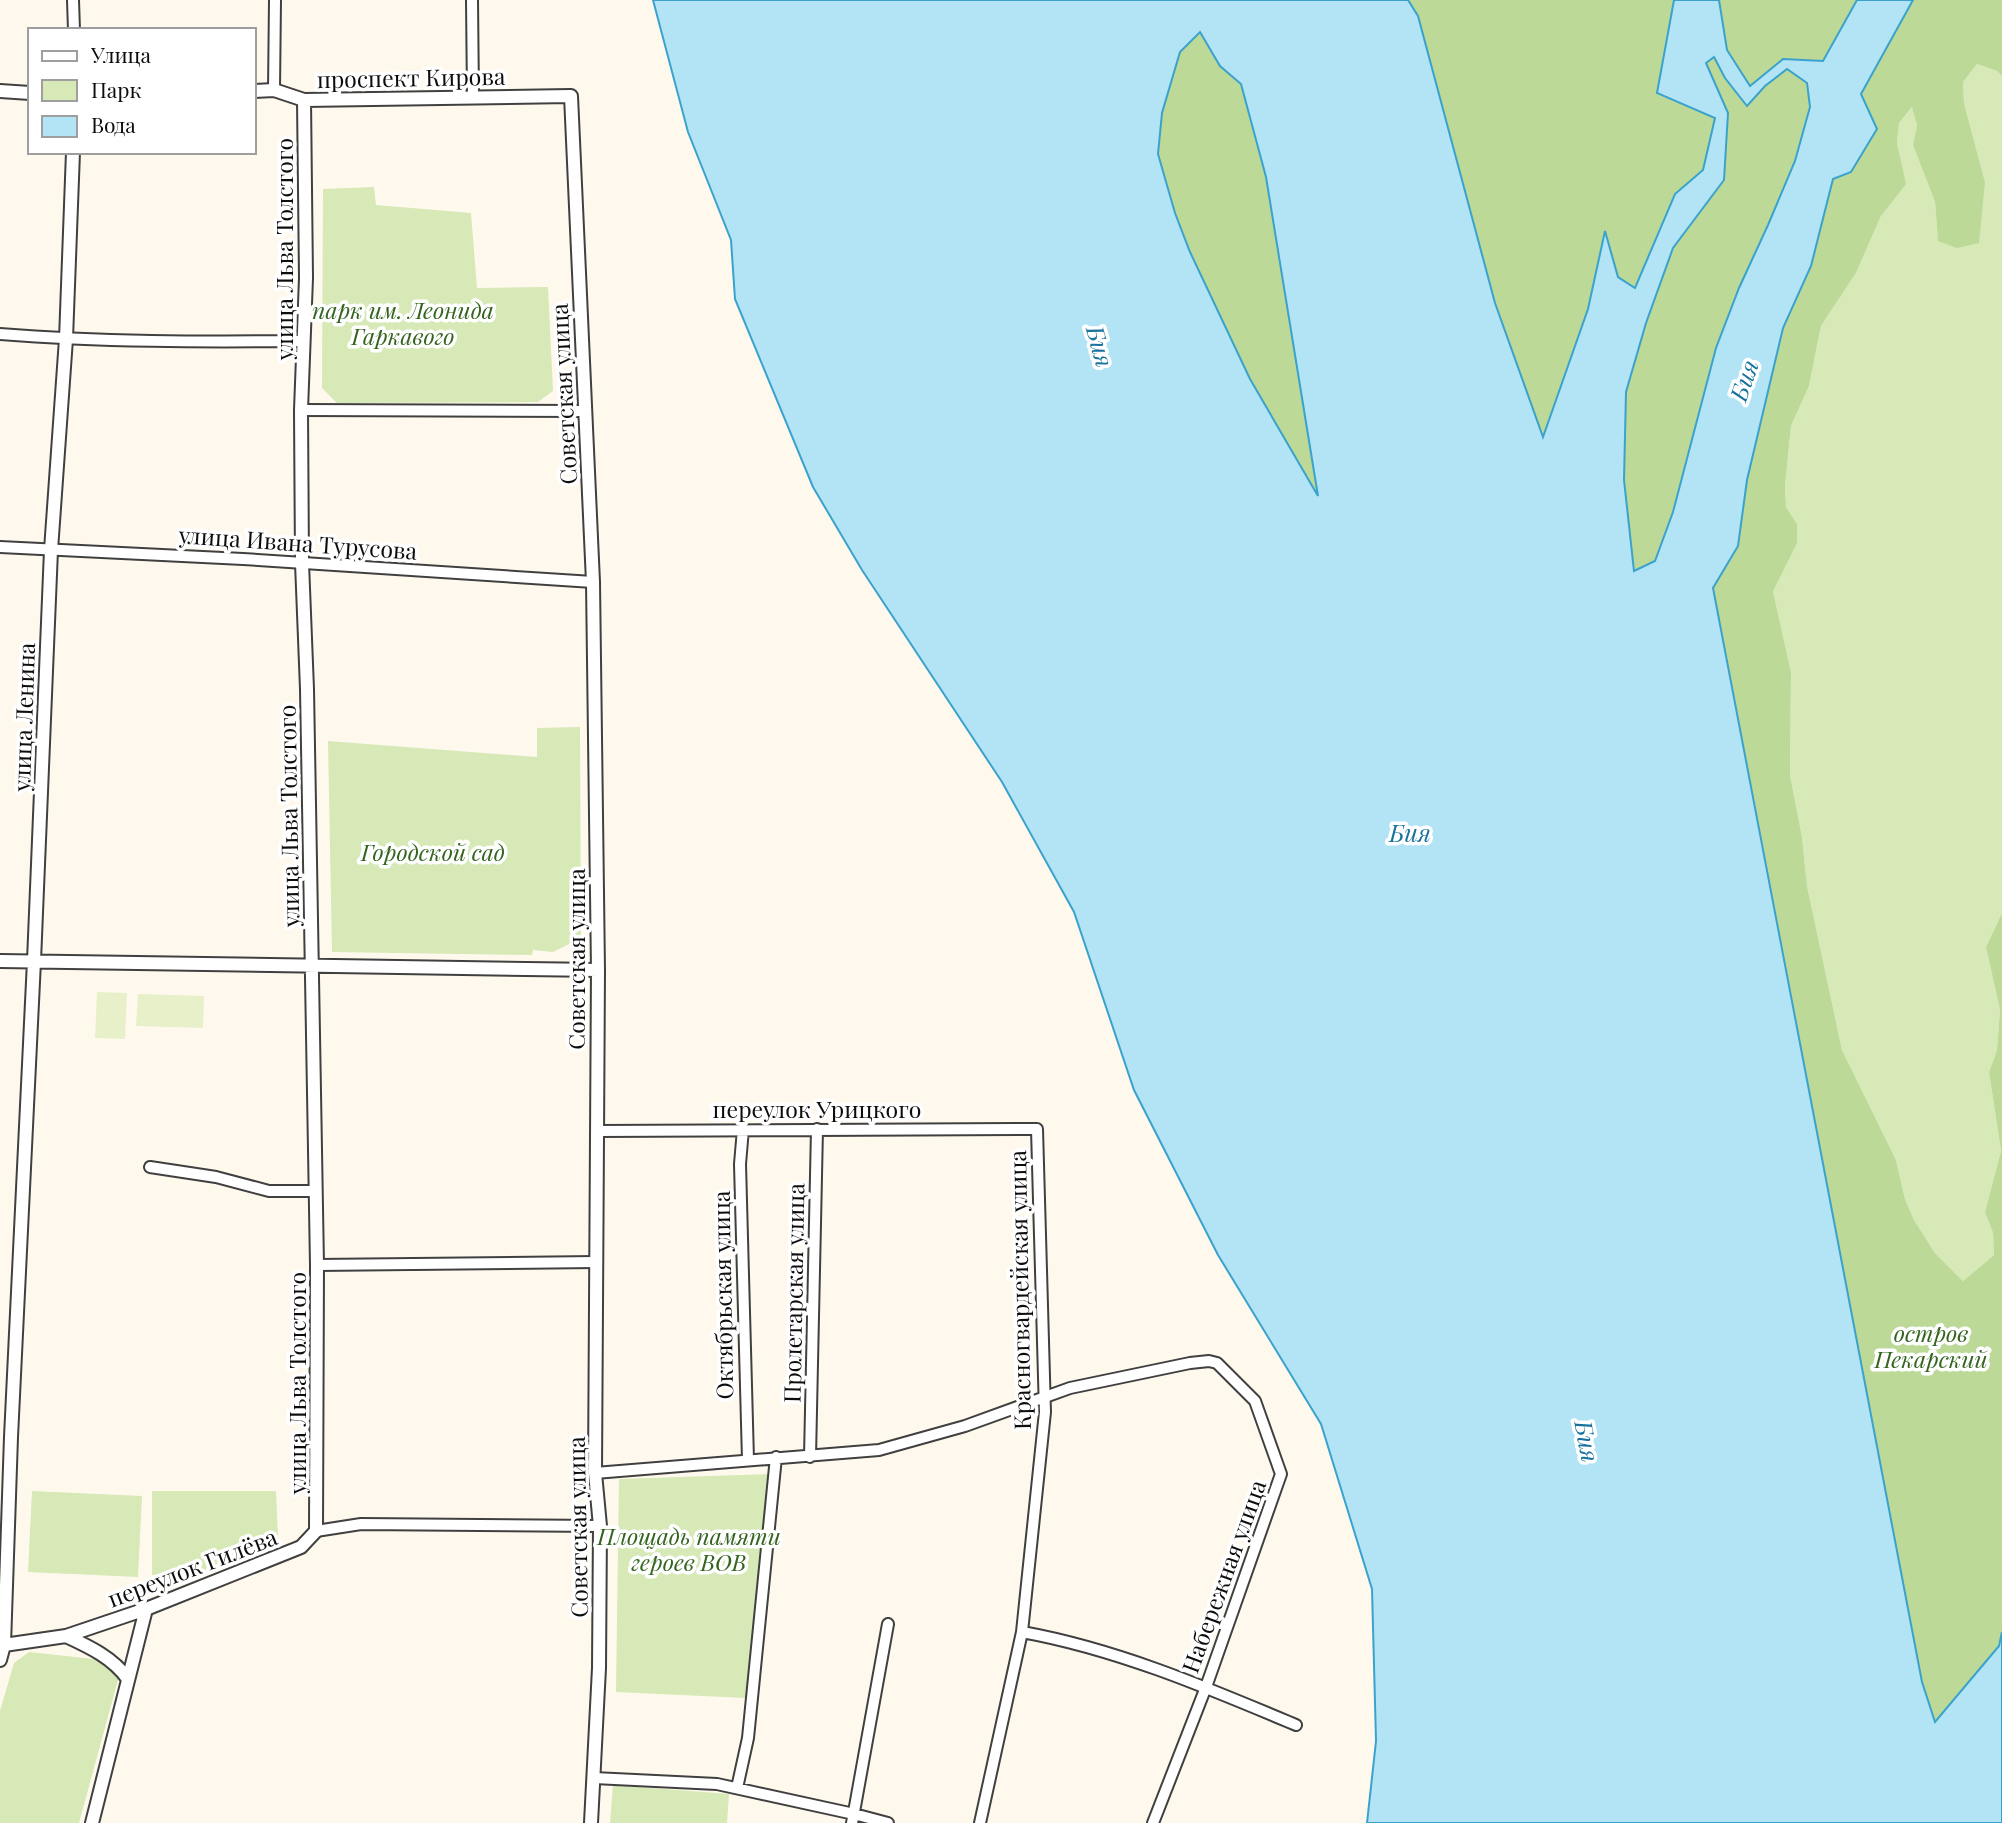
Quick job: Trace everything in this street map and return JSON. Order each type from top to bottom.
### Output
[{"type":"street","points":[[73,0],[74,28]]},
{"type":"street","points":[[274,90],[275,0]]},
{"type":"street","points":[[472,0],[473,97]]},
{"type":"street","name":"проспект Кирова","points":[[256,91],[274,90],[304,100],[571,96]]},
{"type":"street","points":[[0,91],[28,93]]},
{"type":"street","name":"Советская улица","points":[[571,96],[593,583],[598,971],[596,1473],[600,1526],[599,1668],[591,1823]]},
{"type":"street","name":"улица Льва Толстого","points":[[304,100],[306,278],[301,410],[302,563],[307,689],[316,1191],[316,1531]]},
{"type":"street","name":"улица Ленина","points":[[0,1660],[4,1645],[51,550],[66,339],[73,154]]},
{"type":"street","points":[[0,334],[158,342],[304,341]]},
{"type":"street","points":[[301,410],[585,411]]},
{"type":"street","name":"улица Ивана Турусова","points":[[0,547],[302,563],[593,583]]},
{"type":"street","points":[[0,961],[598,971]]},
{"type":"street","name":"Октябрьская улица","points":[[743,1129],[740,1179],[748,1460]]},
{"type":"street","name":"Пролетарская улица","points":[[810,1457],[817,1129]]},
{"type":"street","name":"переулок Урицкого","points":[[597,1131],[1037,1129]]},
{"type":"street","name":"Красногвардейская улица","points":[[980,1823],[1022,1632],[1045,1399],[1037,1129]]},
{"type":"street","points":[[150,1167],[216,1177],[270,1191],[316,1191]]},
{"type":"street","points":[[317,1265],[596,1262]]},
{"type":"street","name":"Набережная улица","points":[[1045,1399],[1069,1388],[1209,1361],[1217,1363],[1255,1401],[1281,1474],[1206,1687],[1153,1823]]},
{"type":"street","points":[[596,1473],[868,1452],[900,1446],[1045,1399]]},
{"type":"street","points":[[737,1788],[748,1738],[776,1457]]},
{"type":"street","name":"переулок Гилёва","points":[[4,1645],[66,1636],[146,1609],[301,1547],[316,1531],[360,1524],[600,1526]]},
{"type":"street","points":[[92,1823],[146,1609]]},
{"type":"street","points":[[853,1818],[888,1624]]},
{"type":"street","points":[[1022,1632],[1072,1641],[1206,1687],[1296,1725]]},
{"type":"street","points":[[66,1636],[110,1659],[128,1679]]},
{"type":"street","points":[[594,1779],[717,1784],[853,1818],[888,1823]]},
{"type":"green space","points":[[1408,0],[1674,0],[1657,93],[1715,118],[1703,170],[1675,194],[1635,288],[1618,277],[1604,233],[1588,309],[1543,438],[1495,303],[1418,16]]},
{"type":"green space","points":[[1719,0],[1857,0],[1823,61],[1783,59],[1750,86],[1727,50]]},
{"type":"green space","name":"остров Пекарский","points":[[1913,0],[2002,0],[2002,76],[1997,71],[1977,64],[1963,82],[1964,103],[1985,182],[1979,243],[1957,248],[1938,241],[1935,202],[1913,145],[1917,125],[1912,107],[1899,123],[1897,143],[1906,184],[1881,216],[1856,273],[1821,326],[1809,386],[1791,426],[1785,486],[1786,507],[1797,524],[1797,543],[1773,591],[1791,672],[1790,775],[1802,837],[1807,886],[1842,1050],[1896,1160],[1905,1199],[1914,1220],[1935,1253],[1963,1281],[1994,1255],[1993,1233],[1985,1212],[2001,1151],[1989,1072],[1997,1050],[2000,1010],[1986,947],[2002,913],[2002,1632],[1999,1646],[1935,1723],[1922,1682],[1713,587],[1738,546],[1747,480],[1783,328],[1811,266],[1833,179],[1877,129],[1861,94]]},
{"type":"green space","points":[[1200,32],[1220,66],[1241,84],[1266,177],[1319,498],[1250,379],[1190,252],[1175,213],[1158,154],[1162,113],[1180,52]]},
{"type":"green space","points":[[1714,56],[1725,78],[1747,106],[1765,86],[1787,69],[1807,83],[1810,107],[1795,161],[1739,288],[1716,348],[1673,512],[1655,561],[1633,571],[1624,480],[1626,392],[1646,323],[1673,248],[1724,180],[1728,113],[1706,62]]},
{"type":"green space","points":[[1977,64],[1997,71],[2002,76],[2002,913],[1986,947],[2000,1010],[1997,1050],[1989,1072],[2001,1151],[1985,1212],[1993,1233],[1994,1255],[1963,1281],[1935,1253],[1914,1220],[1905,1199],[1896,1160],[1842,1050],[1807,886],[1802,837],[1790,775],[1791,672],[1773,591],[1797,524],[1786,507],[1785,486],[1791,426],[1809,386],[1821,326],[1856,273],[1881,216],[1905,184],[1897,143],[1899,123],[1913,106],[1917,125],[1913,145],[1935,202],[1938,241],[1985,182],[1964,103],[1963,82]]},
{"type":"green space","name":"парк им. Леонида Гаркавого","points":[[374,187],[376,205],[471,213],[477,288],[548,287],[553,391],[538,402],[337,403],[322,388],[323,189]]},
{"type":"green space","name":"Городской сад","points":[[580,727],[581,938],[553,952],[533,950],[532,955],[332,952],[328,741],[537,757],[537,728]]},
{"type":"green space","points":[[97,992],[127,993],[125,1039],[95,1038]]},
{"type":"green space","points":[[138,994],[204,996],[203,1028],[136,1026]]},
{"type":"green space","name":"Площадь памяти героев ВОВ","points":[[768,1474],[746,1698],[616,1692],[619,1479]]},
{"type":"green space","points":[[32,1491],[142,1496],[138,1577],[28,1572]]},
{"type":"green space","points":[[152,1491],[276,1491],[278,1537],[199,1576],[152,1575]]},
{"type":"green space","points":[[29,1652],[103,1660],[115,1667],[118,1680],[79,1823],[0,1823],[0,1711],[14,1663]]},
{"type":"green space","points":[[613,1785],[729,1794],[727,1823],[610,1823]]},
{"type":"water","name":"Бия","points":[[653,0],[1408,0],[1418,16],[1495,303],[1543,437],[1588,309],[1605,231],[1618,277],[1635,288],[1675,194],[1703,170],[1715,118],[1657,93],[1674,0],[1719,0],[1727,50],[1750,86],[1783,59],[1823,61],[1857,0],[1913,0],[1861,94],[1877,129],[1851,172],[1833,179],[1811,266],[1783,328],[1747,480],[1738,546],[1713,588],[1922,1682],[1935,1722],[1999,1646],[2002,1632],[2002,1823],[1367,1823],[1376,1741],[1372,1589],[1321,1424],[1218,1255],[1134,1090],[1074,912],[1002,782],[862,570],[813,487],[735,299],[731,240],[688,132]],"holes":[[[1200,32],[1220,66],[1241,84],[1266,177],[1318,496],[1250,379],[1190,252],[1175,213],[1158,154],[1162,113],[1180,52]],[[1714,57],[1725,78],[1747,106],[1765,86],[1787,69],[1807,83],[1810,107],[1795,161],[1739,288],[1716,348],[1673,512],[1655,561],[1634,571],[1624,480],[1626,392],[1646,323],[1673,248],[1724,180],[1728,113],[1706,63]]]}]
